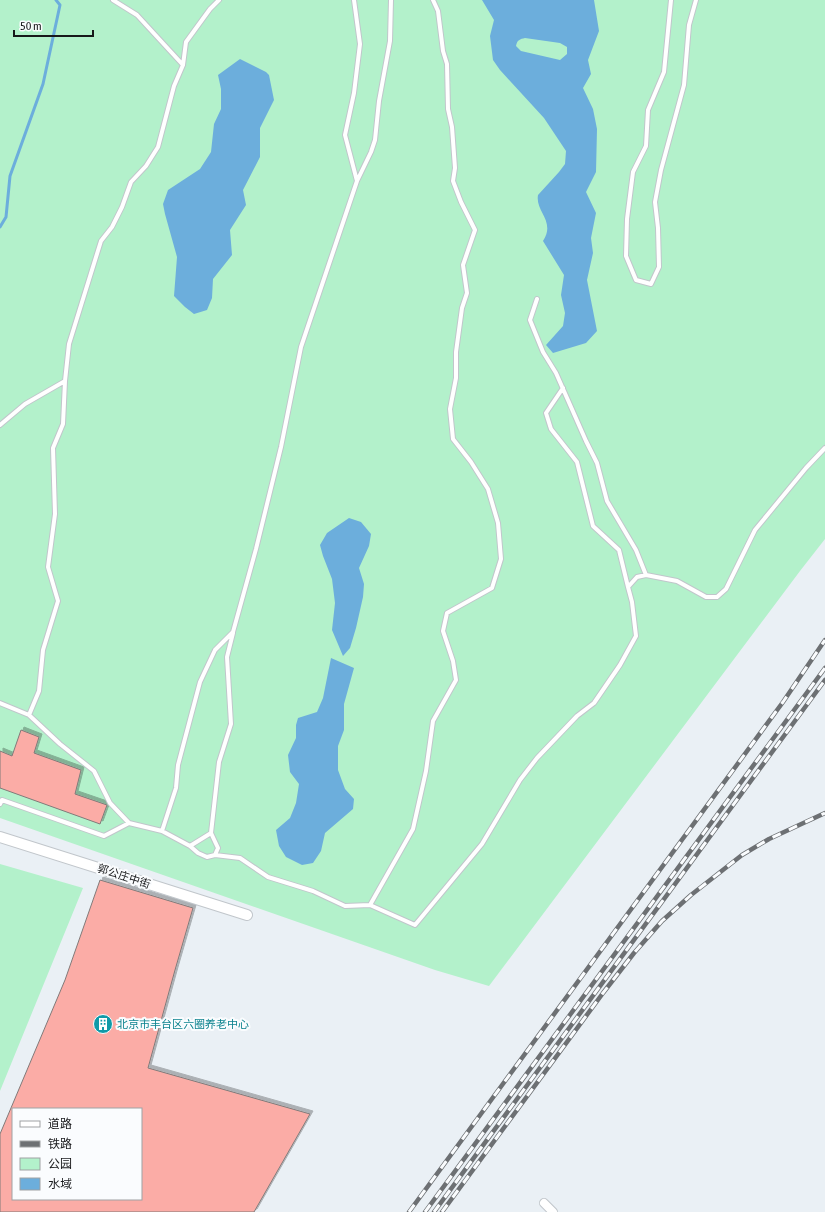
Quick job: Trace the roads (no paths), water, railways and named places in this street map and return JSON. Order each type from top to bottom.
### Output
[{"type":"street","name":"郭公庄中街","points":[[0,837],[247,915]]},
{"type":"street","points":[[544,1203],[553,1212]]},
{"type":"lane","points":[[113,0],[138,15],[183,65]]},
{"type":"lane","points":[[29,715],[39,690],[43,650],[58,601],[48,567],[55,514],[53,448],[63,424],[65,381],[69,344],[101,241],[112,227],[122,207],[131,182],[146,166],[158,147],[174,86],[183,65],[186,42],[210,9],[219,0]]},
{"type":"lane","points":[[354,0],[360,44],[354,93],[345,135],[357,181]]},
{"type":"lane","points":[[215,855],[218,848],[211,833],[219,762],[231,724],[227,657],[281,447],[301,347],[357,181],[375,140],[379,101],[390,41],[391,0]]},
{"type":"lane","points":[[370,905],[413,830],[426,771],[433,721],[456,680],[454,661],[442,631],[447,613],[492,588],[501,559],[498,523],[488,490],[471,462],[453,439],[450,409],[456,378],[456,352],[462,308],[467,293],[463,265],[475,230],[461,202],[453,181],[455,168],[452,127],[448,109],[447,64],[443,51],[438,12],[433,0]]},
{"type":"lane","points":[[671,0],[664,72],[648,110],[646,146],[633,172],[627,219],[626,256],[636,280],[651,284],[660,267],[655,202],[661,170],[684,85],[689,24],[696,0]]},
{"type":"lane","points":[[537,299],[530,320],[543,352],[556,373],[597,463],[607,501],[636,550],[646,575]]},
{"type":"lane","points":[[0,425],[25,404],[65,381]]},
{"type":"lane","points":[[0,703],[29,715],[60,744],[94,771],[110,803],[129,822],[162,831],[190,846],[198,853],[207,856],[215,855],[240,858],[268,877],[313,891],[345,906],[370,905],[415,925],[482,844],[524,774],[577,716],[594,703],[620,665],[636,636],[632,602],[619,550],[593,526],[577,462],[551,430],[546,413],[562,388]]},
{"type":"lane","points":[[628,587],[637,578],[646,575],[677,581],[706,597],[717,597],[726,590],[755,530],[806,468],[825,448]]},
{"type":"lane","points":[[162,831],[176,788],[178,765],[200,682],[215,650],[233,632]]},
{"type":"lane","points":[[0,804],[2,800],[104,836],[129,822]]},
{"type":"lane","points":[[190,846],[211,833]]},
{"type":"water","points":[[482,0],[594,0],[599,31],[588,60],[591,74],[583,88],[593,109],[597,129],[596,172],[586,192],[596,213],[591,238],[593,253],[587,280],[597,331],[586,343],[553,353],[546,345],[563,326],[565,313],[561,295],[564,275],[543,241],[547,228],[546,222],[539,207],[538,195],[565,164],[566,151],[544,118],[500,70],[493,60],[490,36],[494,20]],"holes":[[[525,38],[560,43],[567,47],[567,54],[560,60],[521,51],[516,46],[519,40]]]},
{"type":"water","points":[[240,59],[269,75],[274,100],[260,128],[260,157],[243,190],[246,205],[230,230],[232,255],[213,279],[212,298],[207,310],[194,314],[174,296],[177,257],[163,204],[168,190],[200,169],[211,152],[214,124],[221,109],[221,89],[218,75]]},
{"type":"water","points":[[349,518],[361,522],[371,534],[369,546],[359,568],[364,584],[363,597],[356,628],[350,648],[343,656],[332,630],[335,603],[332,579],[320,545],[327,533]]},
{"type":"water","points":[[331,658],[354,668],[344,704],[344,730],[338,746],[338,770],[345,789],[354,799],[353,809],[325,833],[321,851],[313,863],[302,865],[286,857],[279,846],[276,830],[290,818],[296,803],[299,784],[290,772],[288,755],[296,738],[296,725],[298,718],[317,712],[323,698]]},
{"type":"waterway","points":[[0,227],[6,217],[10,176],[43,84],[60,5],[56,0]]},
{"type":"railway","points":[[409,1212],[783,702],[825,640]]},
{"type":"railway","points":[[425,1212],[825,668]]},
{"type":"railway","points":[[434,1212],[825,680]]},
{"type":"railway","points":[[442,1212],[603,993],[634,953],[662,921],[691,895],[742,855],[769,839],[825,813]]},
{"type":"place","name":"北京市丰台区六圈养老中心","points":[[103,1024]]}]
